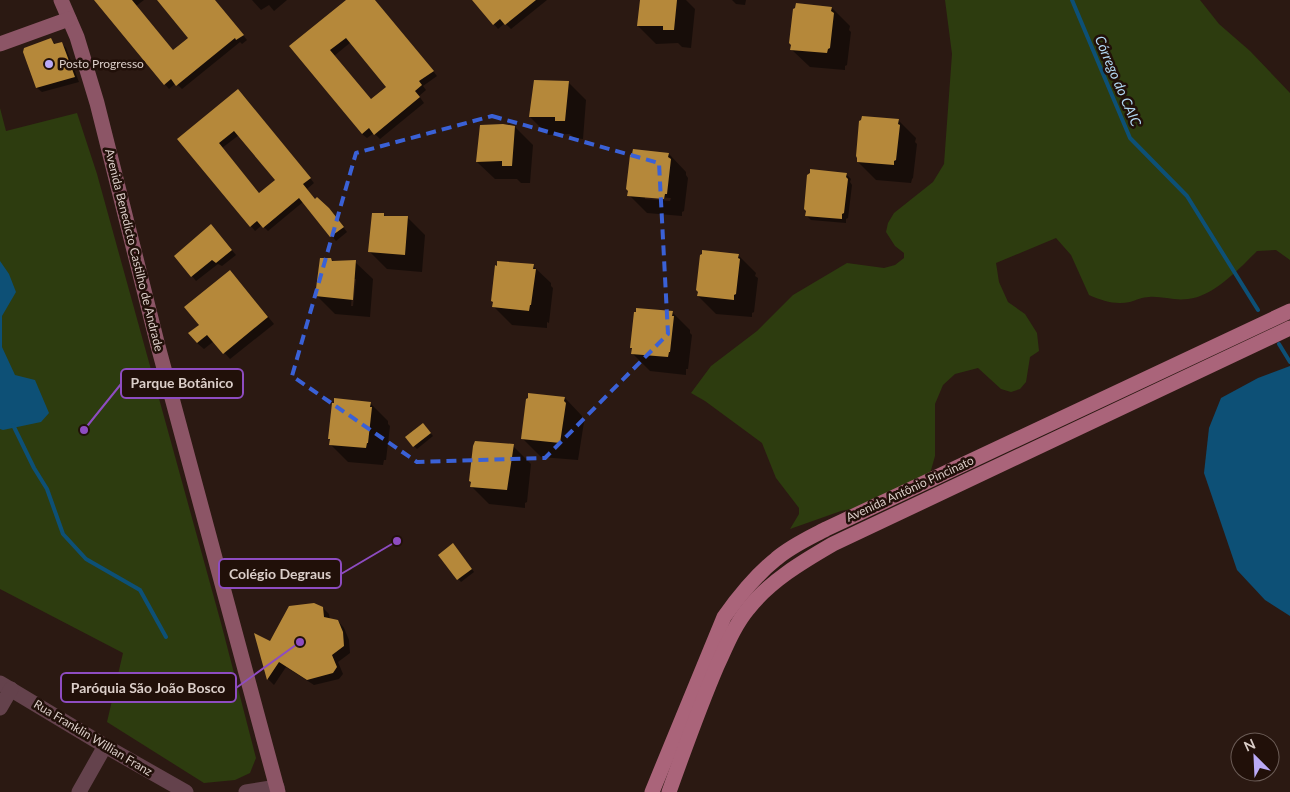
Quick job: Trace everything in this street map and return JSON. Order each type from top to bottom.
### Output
[{"type":"main road","name":"Avenida Benedicto Castilho de Andrade","points":[[61,0],[77,37],[97,103],[158,346],[278,789]]},
{"type":"main road","points":[[0,44],[69,18]]},
{"type":"main road","name":"Avenida Antônio Pincinato","points":[[652,792],[724,617],[740,595],[776,558],[799,543],[834,525],[1290,311]]},
{"type":"main road","name":"Avenida Antônio Pincinato","points":[[669,792],[710,682],[737,625],[748,608],[787,573],[833,544],[1290,328]]},
{"type":"street","points":[[0,708],[5,686]]},
{"type":"street","name":"Rua Franklin Willian Franz","points":[[5,686],[186,792]]},
{"type":"street","points":[[79,792],[106,746]]},
{"type":"street","points":[[246,792],[278,789]]},
{"type":"highlighted area","points":[[492,116],[659,163],[668,334],[545,458],[417,462],[292,376],[356,153]]},
{"type":"green space","points":[[945,0],[1200,0],[1219,24],[1250,51],[1290,93],[1290,260],[1276,250],[1257,251],[1225,281],[1197,297],[1173,299],[1147,297],[1119,303],[1104,301],[1089,295],[1071,255],[1056,238],[996,263],[999,282],[1008,302],[1025,314],[1037,333],[1039,351],[1030,357],[1026,382],[1020,389],[1011,392],[1001,389],[978,368],[955,374],[943,385],[935,404],[935,456],[928,481],[879,503],[841,511],[790,529],[799,514],[799,508],[776,478],[762,443],[705,401],[691,393],[711,366],[757,331],[793,295],[847,263],[884,268],[895,265],[904,258],[904,253],[895,246],[886,232],[888,223],[894,213],[933,182],[944,164],[952,54]]},
{"type":"green space","points":[[0,108],[6,131],[77,113],[97,174],[221,623],[256,758],[250,773],[235,780],[204,783],[107,722],[123,653],[0,589]]},
{"type":"water","points":[[0,261],[9,274],[16,292],[2,316],[2,347],[15,375],[35,380],[49,413],[41,422],[3,430],[0,429]]},
{"type":"water","points":[[1290,366],[1290,616],[1265,600],[1237,570],[1204,473],[1209,428],[1221,398],[1258,378]]},
{"type":"building","points":[[94,0],[132,0],[173,50],[188,38],[157,0],[215,0],[244,35],[236,40],[235,38],[176,86],[171,79],[164,85]]},
{"type":"building","points":[[346,0],[375,0],[434,71],[419,81],[422,85],[415,91],[420,97],[374,135],[369,128],[362,134],[289,46]],"holes":[[[346,38],[386,87],[371,99],[330,50]]]},
{"type":"building","points":[[472,0],[536,0],[505,25],[500,19],[493,25]]},
{"type":"building","points":[[640,0],[677,0],[674,30],[663,30],[663,26],[637,26]]},
{"type":"building","points":[[796,3],[832,7],[831,11],[834,13],[830,48],[827,53],[790,50],[791,45],[789,43],[793,9]]},
{"type":"building","name":"Posto Progresso","points":[[51,38],[54,44],[62,42],[75,77],[36,88],[23,52],[24,48]]},
{"type":"building","points":[[534,80],[569,81],[565,121],[555,121],[555,117],[529,117]]},
{"type":"building","points":[[238,89],[311,178],[303,184],[315,199],[317,197],[329,208],[344,227],[330,237],[299,198],[263,228],[257,221],[250,227],[177,139]],"holes":[[[234,131],[275,180],[259,193],[219,143]]]},
{"type":"building","points":[[862,116],[899,119],[898,124],[900,125],[894,165],[857,162],[859,121]]},
{"type":"building","points":[[503,124],[515,126],[512,166],[502,166],[502,161],[476,162],[480,125]]},
{"type":"building","points":[[633,149],[669,153],[668,157],[671,159],[667,194],[665,194],[664,199],[627,196],[628,191],[626,189],[630,155]]},
{"type":"building","points":[[810,169],[847,173],[846,177],[848,179],[842,219],[805,216],[807,175],[810,173]]},
{"type":"building","points":[[372,213],[384,213],[384,216],[408,216],[405,255],[368,252]]},
{"type":"building","points":[[211,224],[232,250],[216,263],[212,260],[191,277],[174,256]]},
{"type":"building","points":[[702,250],[739,254],[738,258],[740,259],[734,300],[697,296],[698,292],[696,290]]},
{"type":"building","points":[[320,258],[331,258],[332,261],[356,260],[353,300],[315,296]]},
{"type":"building","points":[[497,261],[534,264],[533,269],[536,269],[529,311],[492,307],[493,302],[491,301]]},
{"type":"building","points":[[230,270],[268,317],[223,354],[207,335],[197,343],[188,333],[199,325],[184,307]]},
{"type":"building","points":[[636,308],[673,311],[672,316],[674,316],[668,357],[631,354],[632,348],[630,348]]},
{"type":"building","points":[[528,393],[565,397],[564,401],[566,403],[560,443],[521,439]]},
{"type":"building","points":[[334,398],[371,402],[370,407],[372,407],[366,448],[329,445],[330,439],[328,439]]},
{"type":"building","points":[[423,423],[431,433],[413,447],[405,437]]},
{"type":"building","points":[[475,441],[514,444],[507,490],[470,487],[471,482],[469,481]]},
{"type":"building","points":[[453,543],[472,569],[457,580],[438,555]]},
{"type":"building","points":[[314,603],[323,607],[324,617],[338,620],[343,632],[344,646],[332,655],[337,667],[333,673],[307,680],[279,662],[267,680],[254,633],[270,641],[289,606]]},
{"type":"waterway","name":"Córrego do CAIC","points":[[1072,0],[1130,138],[1187,196],[1258,310]]},
{"type":"waterway","points":[[1279,344],[1290,362]]},
{"type":"waterway","points":[[13,425],[34,468],[47,489],[63,534],[86,559],[140,590],[166,637]]},
{"type":"place","name":"Posto Progresso","points":[[49,64]]},
{"type":"place","name":"Parque Botânico","points":[[84,430]]},
{"type":"place","name":"Colégio Degraus","points":[[397,541]]},
{"type":"place","name":"Paróquia São João Bosco","points":[[300,642]]}]
